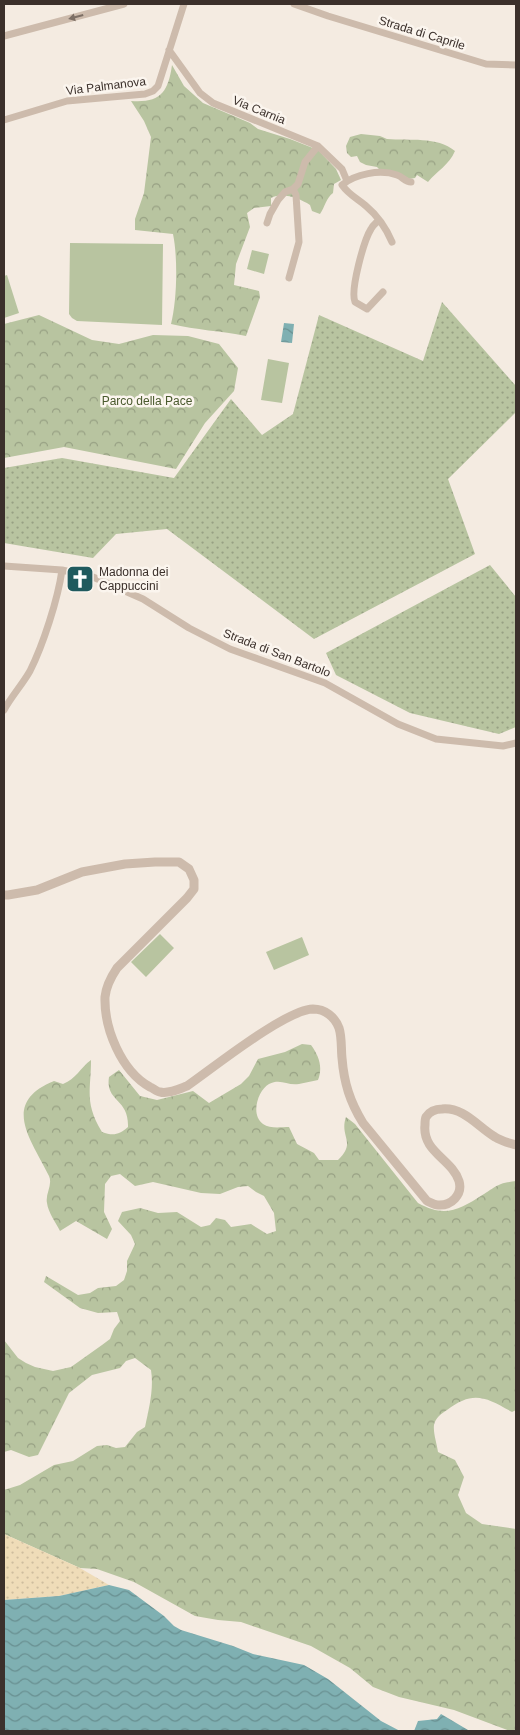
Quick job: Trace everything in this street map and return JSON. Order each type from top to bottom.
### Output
[{"type":"street","points":[[4,36],[124,4]]},
{"type":"street","points":[[169,50],[184,4]]},
{"type":"street","name":"Strada di Caprile","points":[[294,4],[486,64],[516,65]]},
{"type":"street","name":"Via Palmanova","points":[[4,120],[67,101],[146,94],[158,86],[169,50]]},
{"type":"street","name":"Via Carnia","points":[[169,50],[200,93],[213,103],[318,146],[342,170],[347,181],[342,185],[345,190],[365,205],[379,220]]},
{"type":"street","points":[[267,223],[278,200],[285,192],[294,189],[298,184],[305,162],[318,146]]},
{"type":"street","points":[[347,181],[358,176],[378,173],[394,174],[406,182],[411,182]]},
{"type":"street","points":[[289,278],[299,242],[294,189]]},
{"type":"street","points":[[383,292],[367,309],[355,302],[353,293],[357,272],[370,230],[379,220],[392,242]]},
{"type":"street","name":"Strada di San Bartolo","points":[[4,566],[62,570],[93,577],[135,595],[189,628],[230,649],[325,683],[398,724],[436,739],[503,746],[516,743]]},
{"type":"street","points":[[4,710],[30,670],[48,622],[62,570]]},
{"type":"street","points":[[4,894],[37,890],[82,872],[125,864],[178,862],[189,869],[194,880],[194,889],[117,968],[109,980],[105,996],[106,1014],[111,1035],[121,1055],[132,1073],[144,1084],[160,1092],[174,1091],[187,1086],[275,1025],[299,1012],[313,1009],[324,1010],[334,1018],[339,1029],[346,1087],[354,1108],[363,1123],[427,1201],[436,1205],[448,1204],[457,1198],[460,1190],[459,1180],[431,1148],[424,1134],[426,1118],[434,1110],[448,1108],[458,1111],[468,1116],[496,1138],[516,1145]]},
{"type":"green space","points":[[172,65],[184,86],[203,103],[250,123],[258,129],[318,150],[336,169],[341,180],[334,184],[333,193],[320,214],[312,211],[310,205],[301,200],[281,196],[271,198],[271,206],[254,208],[247,213],[250,227],[236,264],[234,285],[259,291],[260,297],[246,336],[171,324],[175,304],[176,279],[176,255],[173,234],[135,230],[135,219],[144,193],[151,137],[144,121],[131,101],[149,100],[161,94],[168,83]]},
{"type":"green space","points":[[361,134],[380,136],[387,139],[431,141],[448,146],[455,151],[446,164],[428,182],[417,175],[415,178],[409,179],[382,172],[377,167],[366,165],[360,162],[357,156],[351,157],[347,153],[346,146],[350,137]]},
{"type":"green space","points":[[70,243],[163,244],[162,325],[77,321],[72,318],[69,314]]},
{"type":"green space","points":[[252,250],[269,254],[264,274],[247,269]]},
{"type":"green space","points":[[7,275],[19,313],[4,318],[4,276]]},
{"type":"green space","points":[[442,302],[516,386],[516,412],[448,479],[475,554],[314,639],[167,529],[116,534],[93,558],[4,543],[4,468],[62,458],[174,478],[231,399],[262,435],[293,414],[319,315],[423,361]]},
{"type":"green space","name":"Parco della Pace","points":[[39,315],[92,340],[119,344],[153,335],[188,336],[219,344],[238,368],[234,391],[205,423],[176,469],[64,447],[4,458],[4,324]]},
{"type":"green space","points":[[268,359],[289,363],[282,403],[261,400]]},
{"type":"green space","points":[[490,565],[516,597],[516,727],[499,734],[410,713],[336,675],[326,653]]},
{"type":"green space","points":[[160,934],[174,948],[146,977],[131,962]]},
{"type":"green space","points":[[302,937],[309,955],[274,970],[266,952]]},
{"type":"green space","points":[[302,1044],[311,1045],[318,1057],[320,1071],[318,1080],[299,1084],[273,1082],[265,1087],[259,1097],[256,1109],[259,1120],[263,1124],[269,1127],[289,1127],[297,1144],[314,1153],[319,1160],[338,1160],[344,1154],[347,1144],[344,1130],[346,1117],[355,1124],[418,1203],[428,1208],[444,1211],[459,1208],[499,1185],[516,1181],[516,1410],[512,1412],[487,1400],[472,1398],[456,1404],[441,1414],[436,1420],[434,1428],[438,1452],[455,1460],[464,1477],[458,1495],[466,1513],[482,1524],[516,1529],[516,1731],[510,1731],[454,1710],[399,1697],[373,1687],[350,1668],[311,1646],[241,1622],[195,1616],[134,1582],[97,1569],[80,1568],[4,1534],[4,1490],[20,1485],[54,1465],[73,1461],[97,1446],[125,1447],[137,1432],[145,1427],[151,1399],[151,1370],[135,1358],[126,1361],[120,1368],[92,1375],[69,1393],[38,1455],[29,1457],[11,1450],[4,1452],[4,1340],[18,1358],[35,1367],[53,1371],[71,1367],[102,1345],[110,1339],[120,1321],[117,1312],[98,1313],[80,1308],[44,1282],[46,1276],[78,1295],[90,1293],[98,1288],[116,1286],[124,1280],[127,1271],[127,1261],[135,1244],[131,1235],[118,1221],[122,1212],[140,1208],[158,1213],[177,1212],[201,1227],[210,1225],[216,1218],[225,1220],[231,1227],[251,1224],[267,1234],[276,1231],[274,1213],[264,1196],[248,1186],[238,1187],[220,1194],[201,1193],[153,1182],[135,1186],[120,1174],[111,1176],[105,1184],[104,1212],[112,1229],[107,1239],[76,1221],[60,1231],[50,1214],[48,1206],[49,1176],[28,1135],[24,1123],[24,1111],[28,1100],[38,1090],[54,1081],[63,1084],[67,1082],[91,1060],[90,1096],[96,1122],[102,1132],[116,1134],[128,1127],[125,1110],[110,1091],[109,1085],[109,1077],[119,1070],[140,1096],[157,1100],[193,1091],[209,1103],[241,1084],[249,1076],[258,1059],[285,1052]]},
{"type":"sand","points":[[4,1534],[80,1568],[109,1585],[59,1596],[4,1600]]},
{"type":"water","points":[[284,323],[294,324],[292,343],[281,342]]},
{"type":"water","points":[[109,1585],[129,1590],[181,1630],[253,1654],[304,1665],[328,1679],[381,1721],[400,1731],[4,1731],[4,1600],[59,1596]]},
{"type":"water","points":[[441,1714],[471,1731],[414,1731],[418,1721],[437,1719]]},
{"type":"place","name":"Madonna dei Cappuccini","points":[[80,579]]}]
